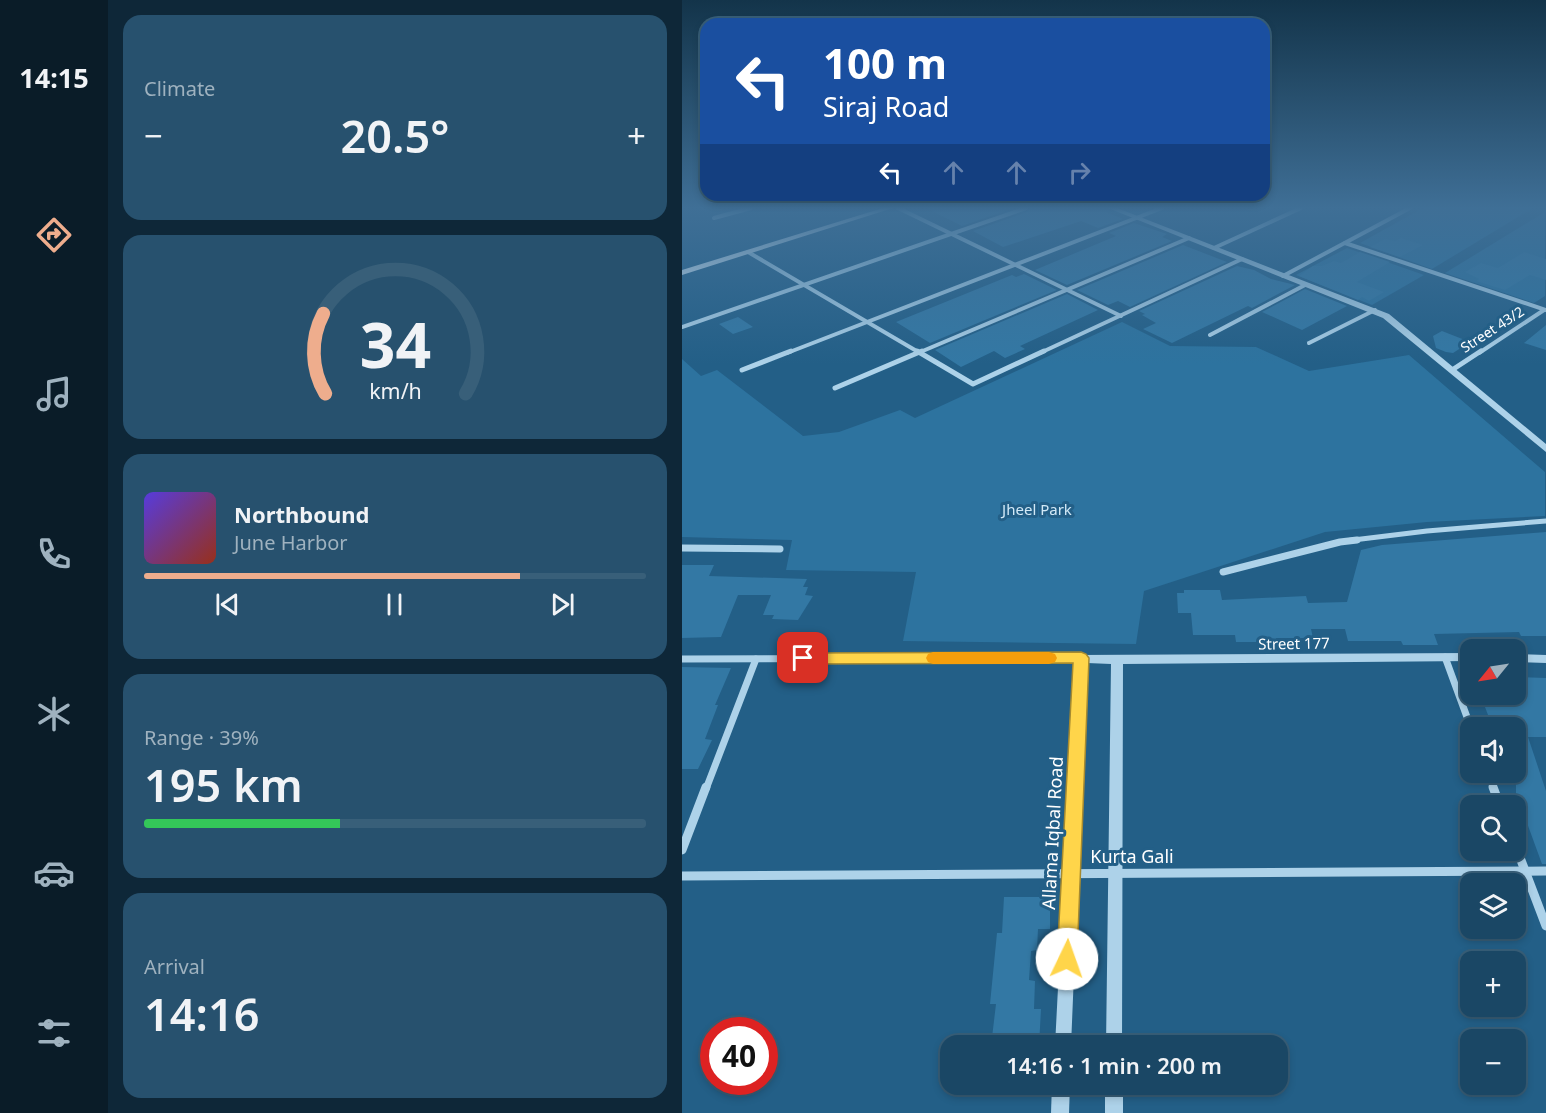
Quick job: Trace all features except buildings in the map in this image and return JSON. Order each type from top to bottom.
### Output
[{"type":"main road","points":[[682,273],[723,260]]},
{"type":"street","points":[[761,260],[973,384],[1240,260]]},
{"type":"street","points":[[682,327],[878,260]]},
{"type":"street","points":[[1004,260],[1121,316]]},
{"type":"street","points":[[742,370],[1027,260]]},
{"type":"street","points":[[835,388],[1136,260]]},
{"type":"street","points":[[1244,260],[1386,316],[1546,449]]},
{"type":"street","points":[[1283,276],[1313,260]]},
{"type":"street","points":[[1396,260],[1545,310]]},
{"type":"street","points":[[1210,335],[1305,285]]},
{"type":"street","points":[[1309,343],[1375,310]]},
{"type":"street","name":"Street 43/2","points":[[1452,370],[1545,310]]},
{"type":"street","points":[[1223,572],[1339,542],[1546,520]]},
{"type":"street","points":[[682,548],[781,549]]},
{"type":"street","points":[[1445,657],[1467,717]]},
{"type":"street","name":"Street 177","points":[[1081,658],[1117,660],[1460,657]]},
{"type":"street","points":[[682,659],[1081,658]]},
{"type":"street","name":"Allama Iqbal Road","points":[[1064,1035],[1081,658]]},
{"type":"street","points":[[1526,658],[1546,658]]},
{"type":"street","points":[[682,850],[757,659]]},
{"type":"street","points":[[1114,1035],[1117,660]]},
{"type":"street","points":[[1521,861],[1546,926]]},
{"type":"street","name":"Kurta Gali","points":[[682,876],[1546,871]]},
{"type":"street","points":[[1060,1113],[1061,1095]]},
{"type":"street","points":[[1114,1095],[1114,1113]]},
{"type":"green space","points":[[1324,260],[1381,260],[1424,275],[1372,305],[1296,275]]},
{"type":"green space","points":[[1407,260],[1447,260],[1432,269]]},
{"type":"green space","points":[[1466,260],[1545,260],[1545,296],[1534,303],[1445,273]]},
{"type":"green space","name":"Jheel Park","points":[[1122,322],[1170,346],[1256,347],[1309,371],[1409,355],[1545,472],[1545,516],[1427,522],[1325,532],[1144,591],[1136,644],[903,641],[916,572],[786,570],[792,540],[682,537],[682,359],[701,376],[717,370],[803,436],[839,432],[900,410],[915,418]]},
{"type":"slow traffic","points":[[933,658],[1049,658]]},
{"type":"route","points":[[803,658],[1081,658],[1067,959]]}]
